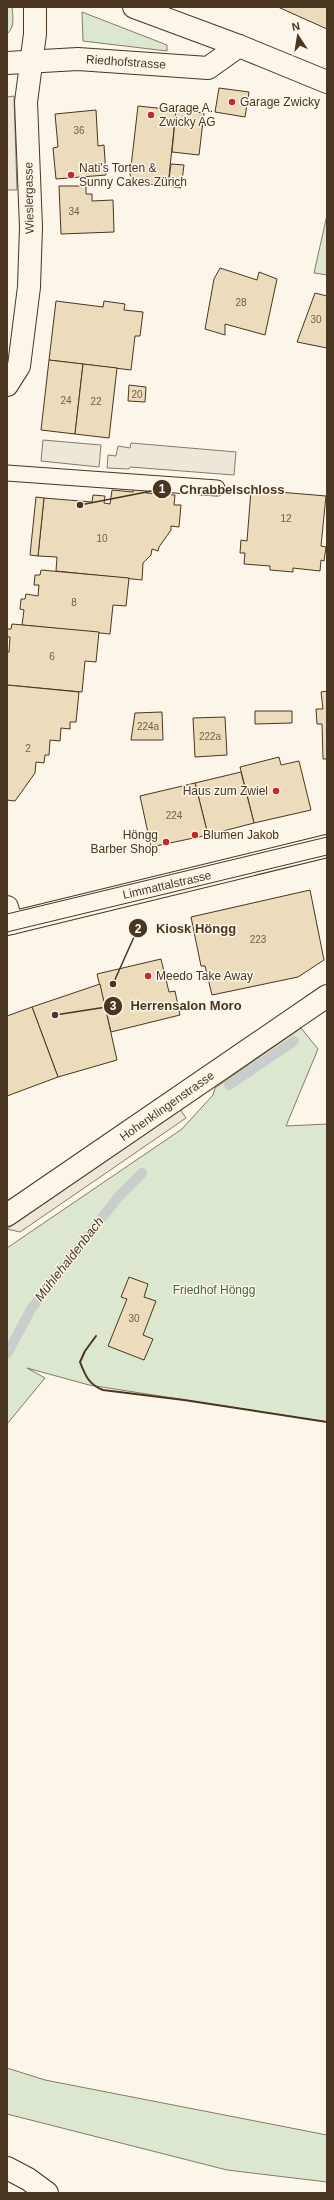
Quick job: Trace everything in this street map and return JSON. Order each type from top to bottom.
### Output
[{"type":"street","name":"Wieslergasse","points":[[7,385],[19,366],[29,287],[31,227],[26,102],[35,7]]},
{"type":"street","points":[[134,7],[239,46],[327,82]]},
{"type":"street","name":"Riedhofstrasse","points":[[7,63],[78,59],[208,68],[239,46]]},
{"type":"street","name":"Limmattalstrasse","points":[[8,918],[327,846]]},
{"type":"street","name":"Hohenklingenstrasse","points":[[7,1215],[327,996]]},
{"type":"street","points":[[7,2168],[28,2179],[47,2193]]},
{"type":"lane","points":[[7,474],[217,488]]},
{"type":"green space","points":[[7,7],[12,7],[13,18],[10,31],[7,34]]},
{"type":"green space","points":[[82,12],[167,45],[167,51],[83,41]]},
{"type":"green space","points":[[327,215],[327,275],[314,273]]},
{"type":"green space","name":"Friedhof Höngg","points":[[301,1028],[318,1049],[286,1126],[327,1124],[327,1422],[89,1385],[27,1368],[45,1378],[7,1424],[7,1248],[182,1129],[213,1095],[215,1088]]},
{"type":"green space","points":[[7,2068],[45,2080],[327,2135],[327,2182],[227,2170],[7,2114]]},
{"type":"shaded area","points":[[14,96],[17,190],[7,190],[7,97]]},
{"type":"shaded area","points":[[43,440],[101,445],[99,467],[41,461]]},
{"type":"shaded area","points":[[131,443],[236,452],[234,475],[130,467],[129,469],[107,468],[108,455],[116,456],[118,446],[130,448]]},
{"type":"shaded area","points":[[180,1109],[186,1118],[20,1232],[7,1229]]},
{"type":"building","points":[[278,7],[327,7],[327,29]]},
{"type":"building","name":"Garage Zwicky","points":[[219,88],[249,92],[245,117],[215,112]]},
{"type":"building","points":[[138,106],[176,110],[168,186],[136,183],[130,175]]},
{"type":"building","points":[[96,110],[98,146],[104,145],[106,175],[56,179],[53,148],[58,147],[55,114]]},
{"type":"building","points":[[176,110],[204,113],[199,155],[172,152]]},
{"type":"building","points":[[171,164],[184,165],[181,188],[168,186]]},
{"type":"building","points":[[59,186],[86,186],[86,194],[92,194],[92,201],[113,200],[114,232],[61,234]]},
{"type":"building","points":[[220,268],[257,280],[259,272],[277,279],[265,335],[225,324],[225,335],[205,329],[214,279]]},
{"type":"building","points":[[315,293],[327,296],[327,348],[297,342]]},
{"type":"building","points":[[56,301],[103,307],[104,301],[125,304],[124,310],[143,312],[140,336],[135,336],[131,370],[49,360]]},
{"type":"building","points":[[49,360],[83,364],[75,434],[41,430]]},
{"type":"building","points":[[83,364],[117,368],[109,438],[75,434]]},
{"type":"building","points":[[129,385],[146,387],[145,402],[128,401]]},
{"type":"building","points":[[134,485],[146,486],[146,493],[175,495],[174,505],[181,505],[179,527],[171,526],[171,530],[159,547],[158,551],[152,549],[151,555],[143,563],[142,580],[56,571],[57,557],[38,556],[44,498],[92,502],[93,495],[105,496],[104,503],[110,504],[112,490],[133,492]]},
{"type":"building","points":[[266,488],[279,489],[279,492],[326,496],[321,546],[326,547],[324,561],[321,560],[320,571],[293,568],[293,572],[270,570],[270,566],[244,564],[245,553],[240,553],[241,540],[247,541],[251,490],[266,491]]},
{"type":"building","points":[[36,497],[44,498],[38,556],[30,555]]},
{"type":"building","points":[[41,570],[129,578],[126,606],[113,605],[110,634],[22,625],[24,610],[20,609],[21,599],[25,599],[26,594],[38,596],[39,585],[34,585],[35,575],[40,575]]},
{"type":"building","points":[[12,624],[99,632],[96,662],[85,661],[82,692],[7,685],[7,652],[9,652],[10,637],[7,637],[7,629],[11,629]]},
{"type":"building","points":[[7,685],[79,692],[76,722],[70,722],[70,729],[61,728],[60,741],[50,740],[49,755],[45,755],[44,763],[36,762],[35,773],[15,801],[7,800]]},
{"type":"building","points":[[327,691],[327,759],[323,759],[322,724],[317,724],[316,709],[323,709],[321,692]]},
{"type":"building","points":[[255,711],[292,711],[292,723],[255,724]]},
{"type":"building","points":[[162,712],[163,740],[131,740],[135,713]]},
{"type":"building","points":[[225,717],[227,755],[195,757],[193,718]]},
{"type":"building","name":"Haus zum Zwiel","points":[[279,757],[281,765],[299,761],[311,810],[254,823],[240,767]]},
{"type":"building","points":[[241,772],[254,823],[208,835],[195,783]]},
{"type":"building","points":[[195,783],[208,835],[151,847],[140,796]]},
{"type":"building","points":[[310,890],[324,960],[298,977],[212,995],[205,966],[201,966],[191,917]]},
{"type":"building","points":[[161,959],[169,992],[175,991],[180,1015],[111,1032],[97,974]]},
{"type":"building","points":[[100,984],[117,1060],[58,1077],[32,1007]]},
{"type":"building","points":[[32,1007],[58,1077],[7,1096],[7,1016]]},
{"type":"building","points":[[129,1277],[148,1284],[144,1297],[156,1301],[143,1335],[153,1339],[144,1360],[108,1346],[127,1299],[121,1297]]},
{"type":"waterway","name":"Mühlehaldenbach","points":[[229,1085],[294,1041]]},
{"type":"waterway","name":"Mühlehaldenbach","points":[[7,1354],[31,1309],[119,1196],[142,1173]]},
{"type":"tram line","points":[[7,914],[327,837]]},
{"type":"tram line","points":[[7,932],[327,855]]},
{"type":"wall","points":[[96,1336],[85,1351],[80,1362],[91,1382],[103,1390],[184,1400],[327,1422]]},
{"type":"place","name":"Garage Zwicky","points":[[232,102]]},
{"type":"place","name":"Garage A. Zwicky AG","points":[[151,115]]},
{"type":"place","name":"Nati's Torten & Sunny Cakes Zürich","points":[[71,175]]},
{"type":"place","name":"Chrabbelschloss","points":[[80,505]]},
{"type":"place","name":"Haus zum Zwiel","points":[[276,791]]},
{"type":"place","name":"Blumen Jakob","points":[[195,835]]},
{"type":"place","name":"Höngg Barber Shop","points":[[166,842]]},
{"type":"place","name":"Meedo Take Away","points":[[148,976]]},
{"type":"place","name":"Kiosk Höngg","points":[[113,984]]},
{"type":"place","name":"Herrensalon Moro","points":[[55,1015]]}]
